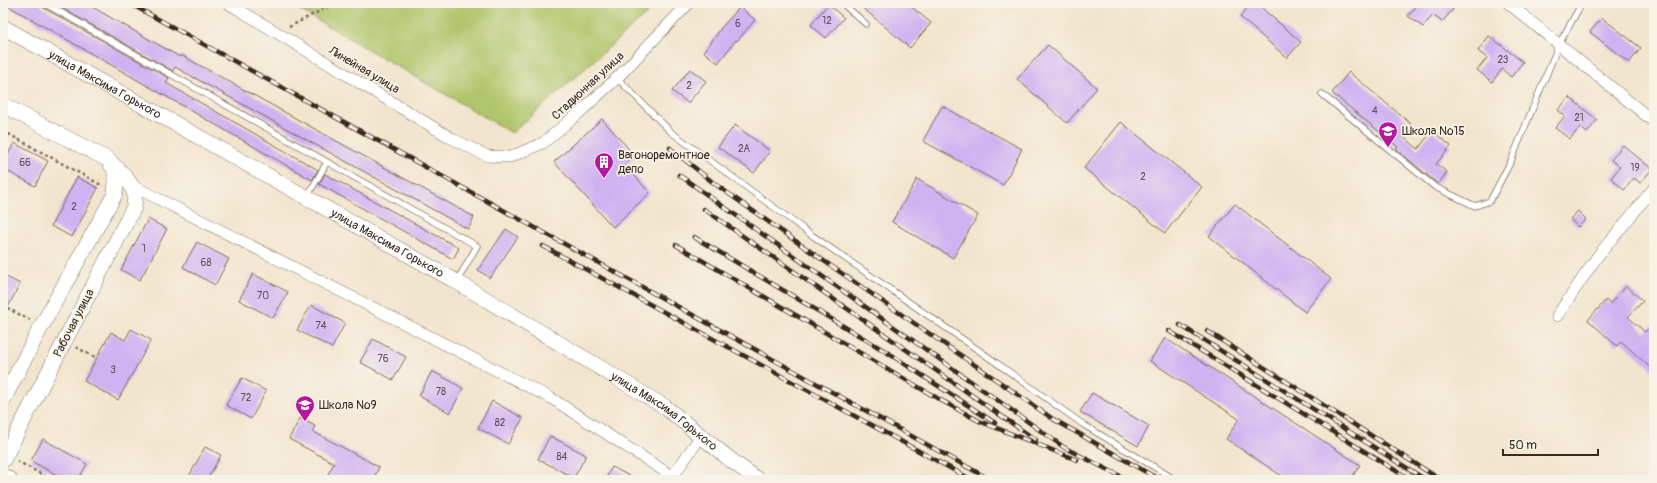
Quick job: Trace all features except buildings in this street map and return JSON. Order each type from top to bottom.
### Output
[{"type":"street","name":"Линейная улица","points":[[228,3],[451,138],[487,156]]},
{"type":"street","name":"Стадионная улица","points":[[487,156],[510,157],[543,143],[579,113],[617,78],[689,3]]},
{"type":"street","points":[[1508,3],[1654,122]]},
{"type":"street","name":"улица Максима Горького","points":[[3,27],[457,282],[665,408],[758,480]]},
{"type":"street","points":[[3,105],[107,159],[123,174],[131,185],[551,398],[671,478],[701,436]]},
{"type":"street","points":[[3,400],[41,327],[115,194],[116,178],[114,168],[107,159]]},
{"type":"street","name":"Рабочая улица","points":[[4,457],[134,207],[135,195],[131,185]]},
{"type":"street","points":[[1557,316],[1597,257],[1654,188]]},
{"type":"street","points":[[3,476],[10,480]]},
{"type":"lane","points":[[44,3],[477,246],[457,282]]},
{"type":"lane","points":[[842,3],[866,24]]},
{"type":"lane","points":[[1322,94],[1435,187],[1475,206],[1490,201],[1507,168],[1559,44],[1582,3]]},
{"type":"lane","points":[[617,78],[671,132],[814,236],[1084,425],[1176,480]]},
{"type":"lane","points":[[307,198],[327,162]]},
{"type":"path","points":[[277,33],[335,3]]},
{"type":"path","points":[[3,131],[106,188]]},
{"type":"path","points":[[4,457],[52,480]]},
{"type":"green space","points":[[288,3],[659,3],[512,133]]},
{"type":"railway","points":[[129,3],[991,480]]},
{"type":"railway","points":[[670,148],[715,184],[1053,419],[1160,480]]},
{"type":"railway","points":[[679,175],[1065,448],[1128,480]]},
{"type":"railway","points":[[704,209],[1036,440]]},
{"type":"railway","points":[[694,237],[885,351],[995,423]]},
{"type":"railway","points":[[676,245],[937,398],[979,421],[1077,460]]},
{"type":"railway","points":[[543,246],[972,480]]},
{"type":"railway","points":[[1180,325],[1426,480]]},
{"type":"railway","points":[[1169,331],[1411,480]]},
{"type":"railway","points":[[1207,331],[1441,480]]},
{"type":"place","name":"Школа №15","points":[[1388,148]]},
{"type":"place","name":"Вагоноремонтное депо","points":[[604,179]]},
{"type":"place","name":"Школа №9","points":[[305,422]]}]
